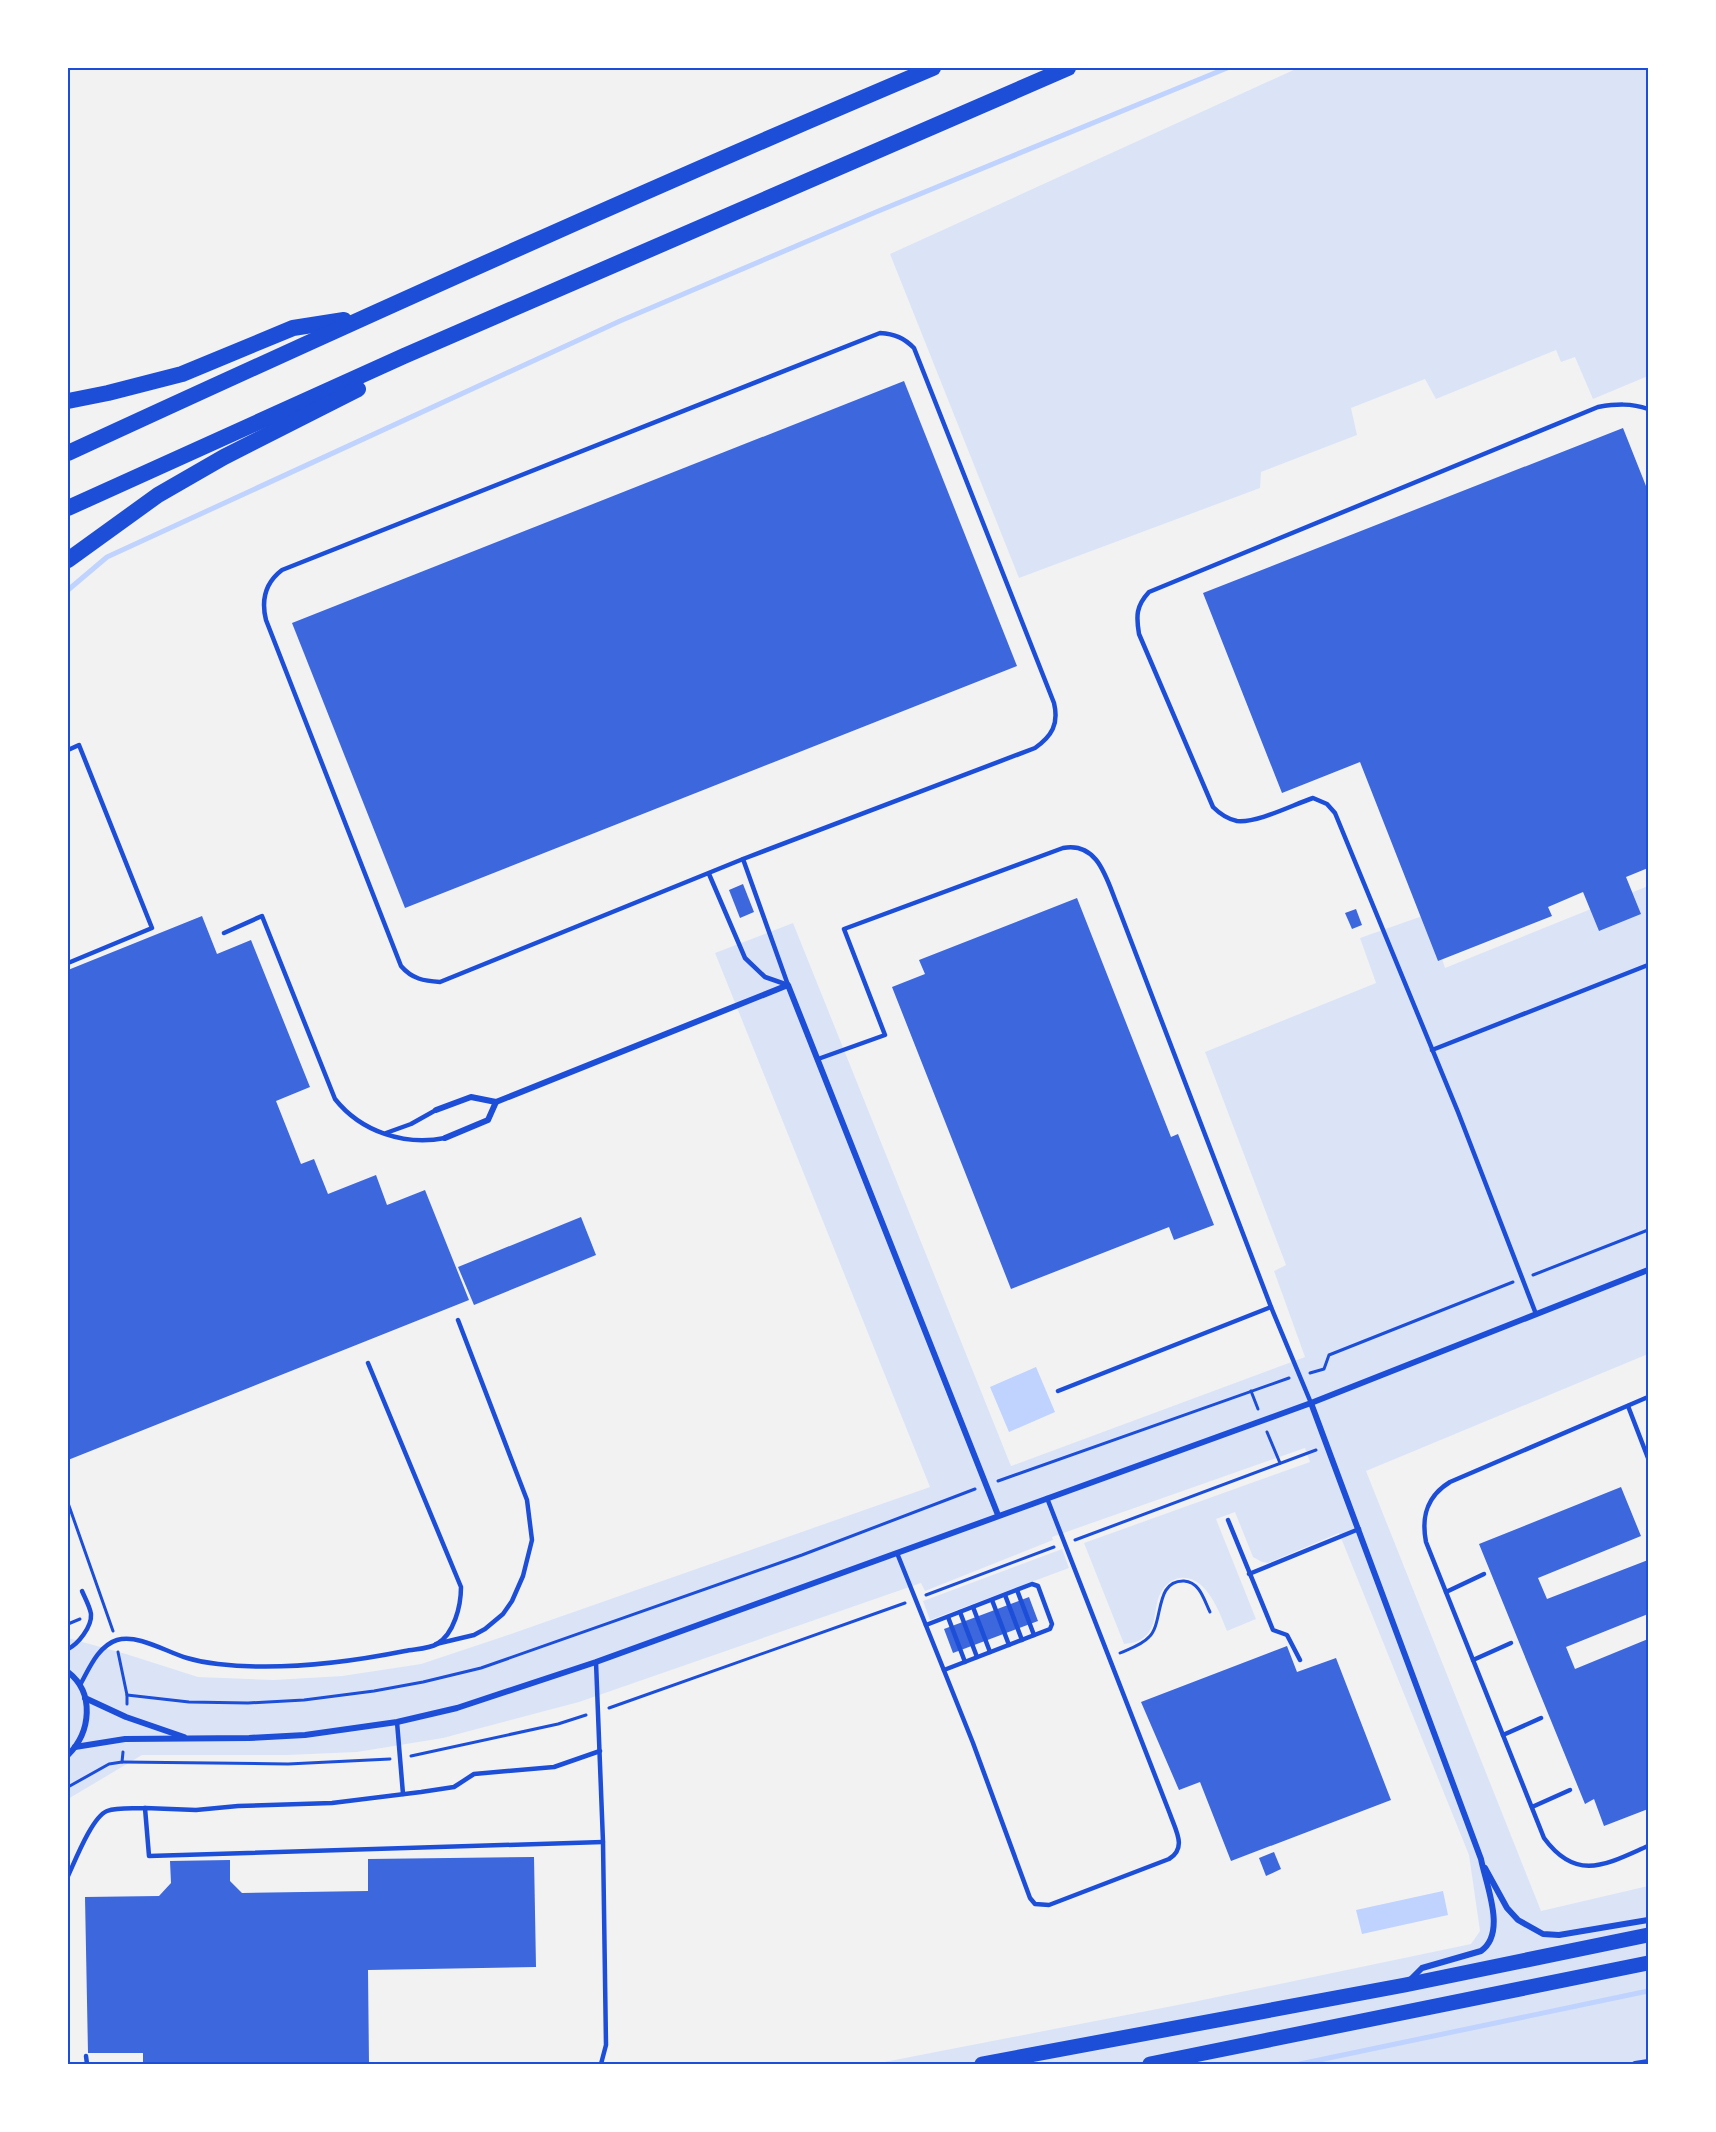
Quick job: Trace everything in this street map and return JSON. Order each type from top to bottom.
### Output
[{"type":"highway","points":[[68,453],[363,317],[730,153],[933,68]]},
{"type":"highway","points":[[68,508],[404,356],[1068,68]]},
{"type":"highway","points":[[68,401],[182,374],[293,328],[363,317]]},
{"type":"highway","points":[[68,560],[158,495],[224,457],[364,386],[404,356]]},
{"type":"main road","points":[[982,2064],[1405,1985],[1648,1935]]},
{"type":"main road","points":[[1150,2064],[1648,1963]]},
{"type":"street","points":[[436,1110],[471,1097],[496,1102],[788,985],[998,1515]]},
{"type":"street","points":[[445,1138],[488,1120],[496,1102]]},
{"type":"street","points":[[75,1747],[125,1739],[305,1735],[397,1722],[457,1708],[596,1662],[1311,1403],[1648,1270]]},
{"type":"street","points":[[1311,1403],[1480,1859],[1495,1923],[1494,1935],[1488,1946],[1467,1956],[1422,1968],[1405,1985]]},
{"type":"street","points":[[68,1672],[80,1685],[87,1711],[82,1736],[68,1755]]},
{"type":"street","points":[[85,1698],[126,1717],[191,1739]]},
{"type":"street","points":[[1480,1859],[1507,1908],[1518,1920],[1543,1934],[1559,1935],[1648,1920]]},
{"type":"street","points":[[1635,2064],[1648,2062]]},
{"type":"lane","points":[[880,333],[894,333],[906,340],[914,348],[1054,703],[1056,724],[1045,741],[1035,748],[743,859],[440,982],[427,981],[409,974],[401,966],[266,620],[263,609],[264,596],[274,576],[282,570],[880,333]]},
{"type":"lane","points":[[1536,1314],[1335,813],[1327,804],[1313,798],[1250,821],[1236,821],[1223,816],[1213,807],[1139,634],[1136,615],[1140,602],[1149,592],[1598,407],[1616,404],[1635,405],[1648,409]]},
{"type":"lane","points":[[68,750],[79,745],[152,928],[68,963]]},
{"type":"lane","points":[[818,1059],[885,1035],[844,928],[1062,848],[1078,847],[1088,850],[1100,863],[1118,907],[1271,1307],[1311,1403]]},
{"type":"lane","points":[[743,859],[788,985]]},
{"type":"lane","points":[[709,874],[745,958],[753,969],[765,977],[788,985]]},
{"type":"lane","points":[[224,933],[262,916],[335,1099],[346,1113],[384,1134],[414,1140],[430,1141],[445,1138]]},
{"type":"lane","points":[[1432,1050],[1648,965]]},
{"type":"lane","points":[[384,1134],[411,1124],[436,1110]]},
{"type":"lane","points":[[1058,1391],[1271,1307]]},
{"type":"lane","points":[[80,1685],[100,1650],[116,1640],[140,1641],[188,1658],[218,1664],[298,1665],[345,1660],[474,1635],[503,1614],[512,1601],[523,1576],[532,1540],[527,1500],[458,1320]]},
{"type":"lane","points":[[368,1363],[461,1587],[459,1612],[444,1637],[436,1644]]},
{"type":"lane","points":[[1648,1397],[1450,1482],[1440,1488],[1427,1505],[1423,1527],[1426,1542],[1544,1838],[1554,1851],[1579,1866],[1604,1866],[1648,1846]]},
{"type":"lane","points":[[1628,1406],[1648,1458]]},
{"type":"lane","points":[[897,1553],[1030,1898],[1035,1904],[1049,1905],[1169,1859],[1176,1855],[1179,1849],[1179,1839],[1106,1645],[1047,1498]]},
{"type":"lane","points":[[1228,1520],[1273,1630],[1287,1635],[1300,1660]]},
{"type":"lane","points":[[1249,1574],[1359,1529]]},
{"type":"lane","points":[[1446,1592],[1485,1574]]},
{"type":"lane","points":[[926,1624],[1005,1594],[1035,1584],[1038,1586],[1052,1626],[944,1670]]},
{"type":"lane","points":[[1017,1590],[1034,1635]]},
{"type":"lane","points":[[68,1649],[84,1633],[89,1623],[91,1614],[82,1591]]},
{"type":"lane","points":[[1005,1594],[1022,1640]]},
{"type":"lane","points":[[992,1600],[1009,1645]]},
{"type":"lane","points":[[973,1607],[990,1652]]},
{"type":"lane","points":[[960,1612],[977,1657]]},
{"type":"lane","points":[[948,1617],[965,1662]]},
{"type":"lane","points":[[1473,1660],[1511,1643]]},
{"type":"lane","points":[[596,1662],[603,1842],[606,2045],[602,2064]]},
{"type":"lane","points":[[1503,1735],[1541,1718]]},
{"type":"lane","points":[[397,1722],[403,1794]]},
{"type":"lane","points":[[68,1876],[95,1822],[106,1811],[145,1808],[196,1810],[238,1806],[332,1803],[454,1787],[474,1774],[554,1767],[600,1751]]},
{"type":"lane","points":[[1532,1807],[1570,1790]]},
{"type":"lane","points":[[145,1808],[149,1856],[603,1842]]},
{"type":"lane","points":[[86,2056],[87,2064]]},
{"type":"path","points":[[68,1503],[107,1609],[127,1695],[189,1702],[248,1703],[304,1700],[374,1691],[481,1668],[802,1555],[986,1485],[1299,1374],[1320,1371],[1324,1369],[1329,1355],[1648,1230]]},
{"type":"path","points":[[122,1762],[288,1764],[400,1759],[558,1724],[916,1599],[1328,1446]]},
{"type":"path","points":[[1117,1655],[1150,1637],[1156,1627],[1160,1602],[1165,1591],[1176,1583],[1183,1581],[1191,1583],[1200,1589],[1210,1612]]},
{"type":"shaded area","points":[[1298,68],[1648,68],[1648,376],[1593,399],[1575,357],[1561,362],[1556,350],[1436,399],[1425,379],[1351,408],[1357,435],[1261,472],[1260,488],[1019,578],[890,254]]},
{"type":"shaded area","points":[[1648,886],[1648,1354],[1366,1471],[1541,1911],[1648,1886],[1648,2064],[874,2064],[1193,2002],[1471,1944],[1480,1931],[1469,1855],[1339,1533],[1268,1563],[1253,1557],[1235,1512],[1216,1519],[1256,1619],[1227,1631],[1204,1588],[1197,1582],[1180,1578],[1169,1583],[1161,1592],[1153,1622],[1144,1638],[1124,1644],[1084,1543],[1310,1462],[1305,1448],[1052,1537],[1053,1540],[925,1591],[921,1583],[579,1702],[443,1738],[357,1752],[288,1755],[142,1755],[68,1799],[68,1638],[198,1677],[273,1680],[342,1676],[421,1664],[930,1487],[715,953],[793,923],[1011,1466],[1305,1357],[1274,1271],[1286,1265],[1205,1052],[1376,983],[1360,938],[1428,914],[1445,968]]},
{"type":"shaded area","points":[[1062,1549],[1069,1568],[930,1620],[923,1601]]},
{"type":"water","points":[[1036,1367],[1055,1412],[1009,1432],[990,1387]]},
{"type":"water","points":[[1443,1891],[1448,1915],[1362,1934],[1356,1910]]},
{"type":"building","points":[[904,381],[1017,666],[405,908],[292,623]]},
{"type":"building","points":[[1623,428],[1646,486],[1648,485],[1648,868],[1626,877],[1641,914],[1599,931],[1583,892],[1548,907],[1552,916],[1438,961],[1360,762],[1282,793],[1203,593]]},
{"type":"building","points":[[743,884],[754,912],[740,918],[729,890]]},
{"type":"building","points":[[1077,898],[1171,1137],[1178,1134],[1214,1225],[1174,1240],[1169,1227],[1011,1289],[892,987],[925,974],[919,960]]},
{"type":"building","points":[[1356,909],[1362,925],[1352,929],[1345,913]]},
{"type":"building","points":[[202,916],[217,954],[251,940],[310,1087],[276,1101],[301,1164],[314,1159],[328,1194],[376,1175],[387,1205],[425,1190],[469,1300],[68,1460],[68,970]]},
{"type":"building","points":[[581,1217],[596,1255],[474,1305],[458,1267]]},
{"type":"building","points":[[1621,1487],[1641,1536],[1538,1578],[1547,1599],[1648,1560],[1648,1614],[1566,1647],[1575,1669],[1648,1639],[1648,1809],[1604,1826],[1594,1799],[1585,1804],[1479,1544]]},
{"type":"building","points":[[1029,1597],[1038,1621],[953,1653],[944,1629]]},
{"type":"building","points":[[1287,1646],[1297,1672],[1336,1658],[1391,1800],[1231,1861],[1200,1782],[1179,1790],[1141,1702]]},
{"type":"building","points":[[1274,1852],[1281,1869],[1266,1876],[1259,1858]]},
{"type":"building","points":[[534,1857],[536,1967],[368,1970],[369,2064],[143,2064],[143,2053],[88,2053],[85,1897],[159,1896],[171,1883],[170,1861],[230,1860],[230,1881],[242,1893],[368,1891],[368,1859]]},
{"type":"waterway","points":[[68,590],[107,557],[620,321],[876,212],[1227,68]]},
{"type":"waterway","points":[[1300,2064],[1648,1991]]}]
